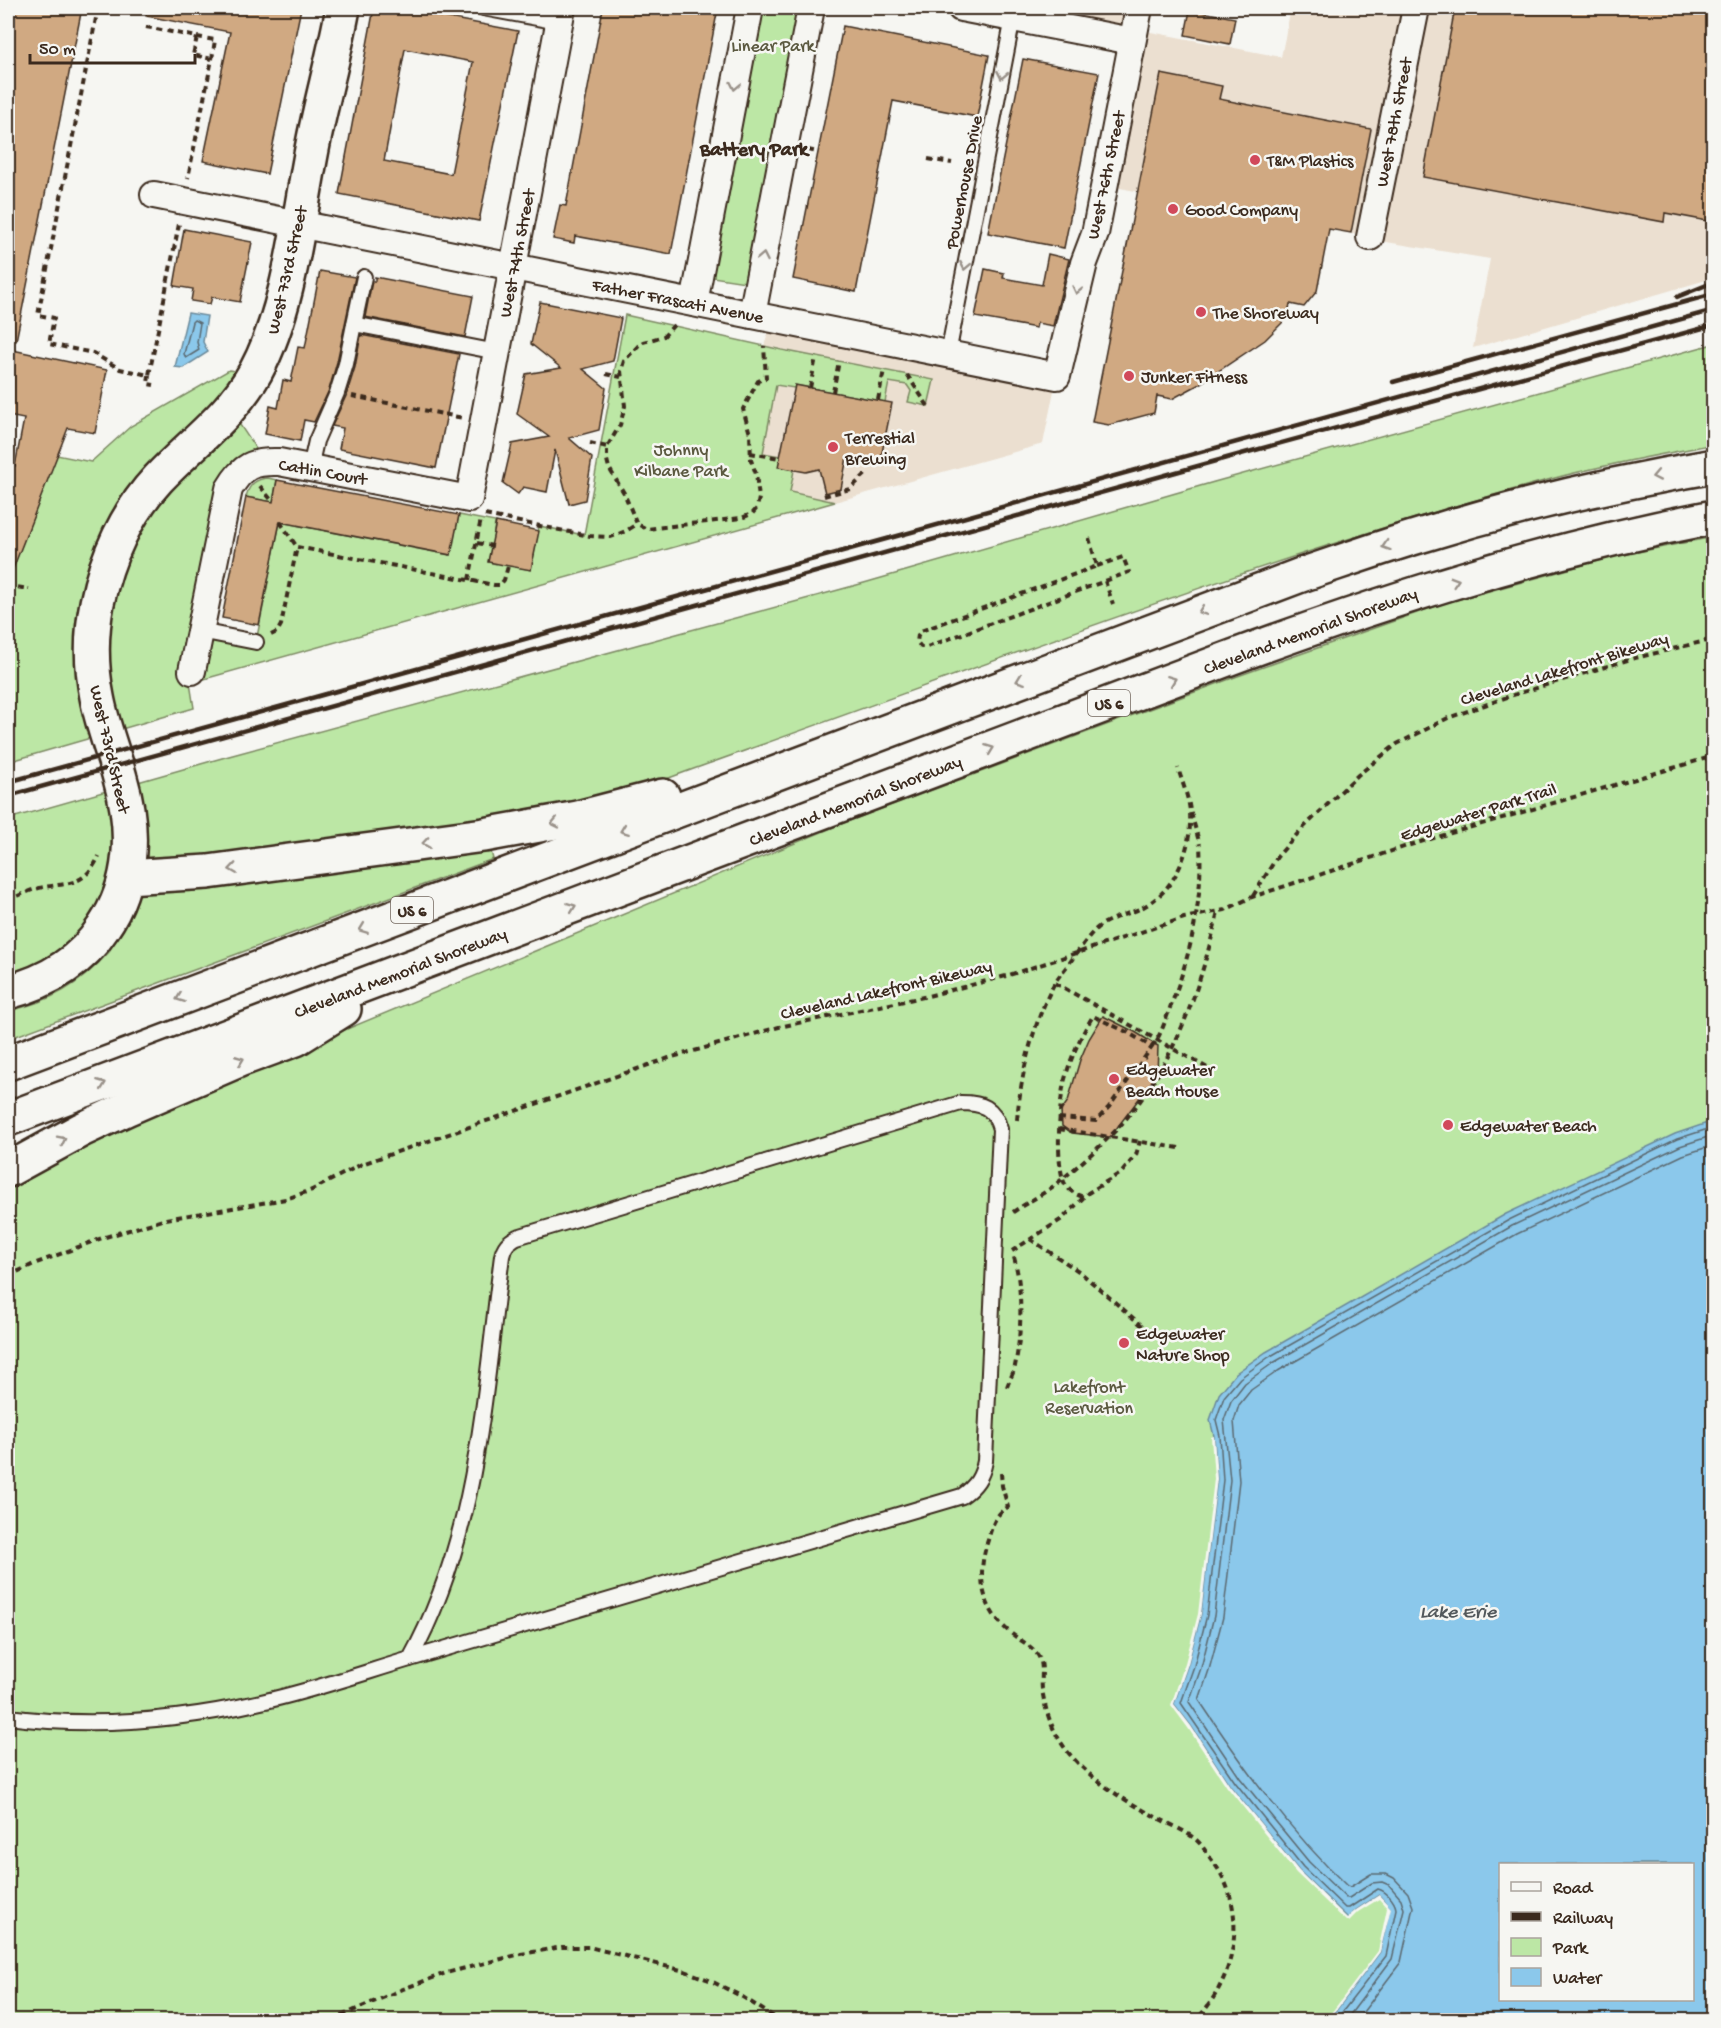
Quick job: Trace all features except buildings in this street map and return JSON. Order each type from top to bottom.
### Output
[{"type":"main road","name":"West 73rd Street","points":[[8,992],[44,980],[83,952],[96,939],[108,920],[126,877],[130,844],[127,812],[121,781],[101,716],[94,675],[94,620],[102,582],[117,542],[141,502],[157,480],[230,410],[254,374],[271,337],[278,316],[343,8]]},
{"type":"main road","name":"US 6","points":[[8,1063],[1301,575],[1418,536],[1582,492],[1713,465]]},
{"type":"main road","name":"Cleveland Memorial Shoreway","points":[[8,1119],[1339,618],[1416,592],[1524,561],[1652,529],[1713,517]]},
{"type":"main road","points":[[126,877],[208,872],[515,830],[578,818],[816,757]]},
{"type":"main road","points":[[8,1170],[128,1108],[296,1039],[410,968]]},
{"type":"street","points":[[694,303],[750,8]]},
{"type":"street","points":[[752,315],[811,8]]},
{"type":"street","points":[[961,8],[1000,13],[1132,40]]},
{"type":"street","name":"West 76th Street","points":[[1057,376],[1084,262],[1095,234],[1139,8]]},
{"type":"street","name":"West 78th Street","points":[[1370,237],[1416,8]]},
{"type":"street","name":"West 74th Street","points":[[469,499],[560,15]]},
{"type":"street","name":"Father Frascati Avenue","points":[[154,195],[1057,376]]},
{"type":"street","name":"Catlin Court","points":[[192,671],[229,489],[237,475],[251,465],[264,461],[279,462],[469,499]]},
{"type":"lane","points":[[483,8],[560,15]]},
{"type":"lane","name":"Powerhouse Drive","points":[[948,354],[1000,13]]},
{"type":"lane","points":[[310,468],[316,441],[337,393],[346,364],[364,277]]},
{"type":"lane","points":[[354,324],[497,352]]},
{"type":"lane","points":[[200,631],[256,642]]},
{"type":"lane","points":[[8,1717],[98,1722],[173,1718],[262,1702],[322,1686],[962,1496],[972,1489],[982,1475],[985,1461],[1000,1129],[996,1116],[986,1107],[961,1103],[528,1233],[510,1241],[501,1257],[485,1402],[462,1524],[445,1577],[421,1638],[410,1659]]},
{"type":"path","points":[[98,8],[38,315],[54,318],[49,344],[93,353],[120,369],[149,375]]},
{"type":"path","points":[[146,27],[215,40],[149,375],[148,384],[154,385]]},
{"type":"path","points":[[197,37],[193,55],[212,59]]},
{"type":"path","points":[[808,150],[819,152]]},
{"type":"path","points":[[928,159],[952,163]]},
{"type":"path","points":[[166,292],[172,293]]},
{"type":"path","points":[[674,325],[664,336],[643,342],[624,361],[621,377],[626,406],[620,426],[608,447],[609,468],[624,493],[637,524],[643,528],[652,530],[741,518],[752,514],[757,508],[759,498],[756,474],[750,453],[750,434],[743,409],[758,381],[766,378],[764,346]]},
{"type":"path","points":[[810,388],[816,357]]},
{"type":"path","points":[[833,392],[839,361]]},
{"type":"path","points":[[878,400],[884,370]]},
{"type":"path","points":[[606,374],[621,377]]},
{"type":"path","points":[[907,375],[928,406]]},
{"type":"path","points":[[337,393],[484,422]]},
{"type":"path","points":[[885,437],[895,439]]},
{"type":"path","points":[[590,443],[608,447]]},
{"type":"path","points":[[750,453],[780,458]]},
{"type":"path","points":[[824,496],[850,489],[868,472]]},
{"type":"path","points":[[256,480],[273,502]]},
{"type":"path","points":[[469,580],[482,514],[590,536],[611,537],[637,524]]},
{"type":"path","points":[[280,522],[297,547],[469,580],[500,585],[504,580],[509,563]]},
{"type":"path","points":[[1089,538],[1097,566]]},
{"type":"path","points":[[477,543],[493,546]]},
{"type":"path","points":[[270,635],[277,632],[281,625],[297,547]]},
{"type":"path","points":[[1123,557],[1129,572],[927,647],[921,647],[917,642],[921,631],[1097,566],[1123,557]]},
{"type":"path","points":[[1105,581],[1113,604]]},
{"type":"path","points":[[8,590],[16,587],[29,590]]},
{"type":"path","name":"Cleveland Lakefront Bikeway","points":[[8,1276],[102,1238],[166,1219],[286,1199],[312,1190],[362,1164],[669,1058],[779,1027],[935,995],[1006,975],[1184,918],[1219,911],[1252,897],[1277,857],[1300,831],[1358,775],[1397,744],[1448,718],[1510,696],[1631,659],[1713,639]]},
{"type":"path","name":"Edgewater Park Trail","points":[[1252,897],[1410,845],[1713,756]]},
{"type":"path","points":[[1059,1118],[1096,1121],[1109,1107],[1152,1047],[1183,975],[1199,902],[1202,868],[1200,846],[1178,768]]},
{"type":"path","points":[[1016,1126],[1020,1084],[1029,1050],[1055,983],[1097,927],[1144,907],[1165,891],[1177,873],[1188,843],[1190,809]]},
{"type":"path","points":[[1013,1212],[1054,1186],[1080,1164],[1136,1107],[1149,1089],[1188,1016],[1219,911]]},
{"type":"path","points":[[1055,983],[1211,1070]]},
{"type":"path","points":[[1083,1197],[1071,1191],[1063,1178],[1059,1129],[1065,1079],[1077,1045],[1093,1016],[1152,1047]]},
{"type":"path","points":[[1059,1129],[1179,1148]]},
{"type":"path","points":[[1012,1251],[1062,1219],[1083,1197],[1122,1172],[1136,1155],[1140,1141]]},
{"type":"path","points":[[1013,1200],[1013,1222]]},
{"type":"path","points":[[1030,1239],[1080,1272],[1154,1336]]},
{"type":"path","points":[[1007,1394],[1007,1385],[1015,1369],[1018,1351],[1020,1286],[1012,1241]]},
{"type":"path","points":[[1002,1468],[1002,1486],[1008,1507],[1000,1511],[992,1526],[981,1565],[982,1588],[993,1614],[1011,1634],[1032,1647],[1041,1661],[1042,1688],[1049,1722],[1059,1742],[1091,1777],[1133,1805],[1196,1839],[1216,1865],[1228,1888],[1236,1928],[1232,1955],[1224,1980],[1211,2005],[1196,2020]]},
{"type":"path","points":[[332,2020],[446,1973],[521,1954],[562,1947],[590,1947],[685,1971],[709,1980],[741,1996],[779,2020]]},
{"type":"shaded area","points":[[1005,8],[1139,8],[1135,29],[1281,57],[1291,8],[1416,8],[1358,235],[1105,185],[1131,41]]},
{"type":"shaded area","points":[[1422,8],[1713,8],[1713,278],[1473,348],[1490,259],[1380,241]]},
{"type":"shaded area","points":[[772,319],[1057,376],[1043,444],[835,502],[790,492],[763,453],[782,350],[764,346]]},
{"type":"green space","name":"Linear Park","points":[[750,8],[789,8],[810,12],[758,284],[699,275]]},
{"type":"green space","name":"Johnny Kilbane Park","points":[[625,315],[782,350],[934,380],[928,406],[908,402],[911,391],[907,385],[889,382],[885,402],[795,385],[794,388],[776,385],[763,453],[780,456],[794,470],[790,492],[835,502],[190,683],[194,708],[8,762],[8,577],[57,455],[91,462],[131,426],[229,370],[254,374],[230,410],[264,461],[243,470],[200,631],[256,642],[280,522],[450,555],[459,515],[495,522],[494,531],[496,532],[488,562],[531,570],[539,526],[584,535]]},
{"type":"green space","points":[[1713,344],[1713,444],[1575,473],[1447,509],[1232,577],[489,844],[493,859],[8,1039],[8,1011],[51,997],[75,983],[109,952],[34,965],[8,973],[8,819],[229,756],[864,583],[1214,482]]},
{"type":"green space","points":[[268,478],[277,480],[273,502],[246,497],[254,483]]},
{"type":"green space","name":"Lakefront Reservation","points":[[1713,537],[1713,2020],[8,2020],[8,1182],[188,1095],[841,824],[1235,677],[1445,603],[1613,557]]},
{"type":"water","points":[[188,313],[207,316],[203,342],[208,352],[183,368],[175,367]]},
{"type":"water","name":"Lake Erie","points":[[1713,1121],[1713,2020],[1329,2020],[1380,1952],[1390,1908],[1379,1895],[1348,1918],[1299,1871],[1230,1786],[1174,1704],[1188,1664],[1201,1614],[1217,1479],[1214,1436],[1210,1420],[1219,1394],[1236,1373],[1266,1352],[1506,1214],[1675,1134]]},
{"type":"pier","points":[[1214,1436],[1217,1479],[1201,1614],[1188,1664],[1174,1704],[1230,1786],[1299,1871],[1347,1918],[1379,1895],[1391,1908],[1380,1952],[1329,2020],[1326,2020],[1378,1951],[1387,1908],[1379,1899],[1346,1921],[1296,1873],[1227,1787],[1171,1705],[1198,1614],[1214,1479],[1211,1437]]},
{"type":"railway","points":[[1677,297],[1714,282]]},
{"type":"railway","points":[[1393,382],[1714,294]]},
{"type":"railway","points":[[8,782],[1714,310]]},
{"type":"railway","points":[[8,796],[1714,325]]},
{"type":"place","name":"T&M Plastics","points":[[1255,160]]},
{"type":"place","name":"Good Company","points":[[1173,209]]},
{"type":"place","name":"The Shoreway","points":[[1201,312]]},
{"type":"place","name":"Junker Fitness","points":[[1129,376]]},
{"type":"place","name":"Terrestial Brewing","points":[[833,447]]},
{"type":"place","name":"Edgewater Beach House","points":[[1114,1079]]},
{"type":"place","name":"Edgewater Beach","points":[[1448,1125]]},
{"type":"place","name":"Edgewater Nature Shop","points":[[1124,1343]]},
{"type":"district","name":"Battery Park","points":[[754,148]]}]
